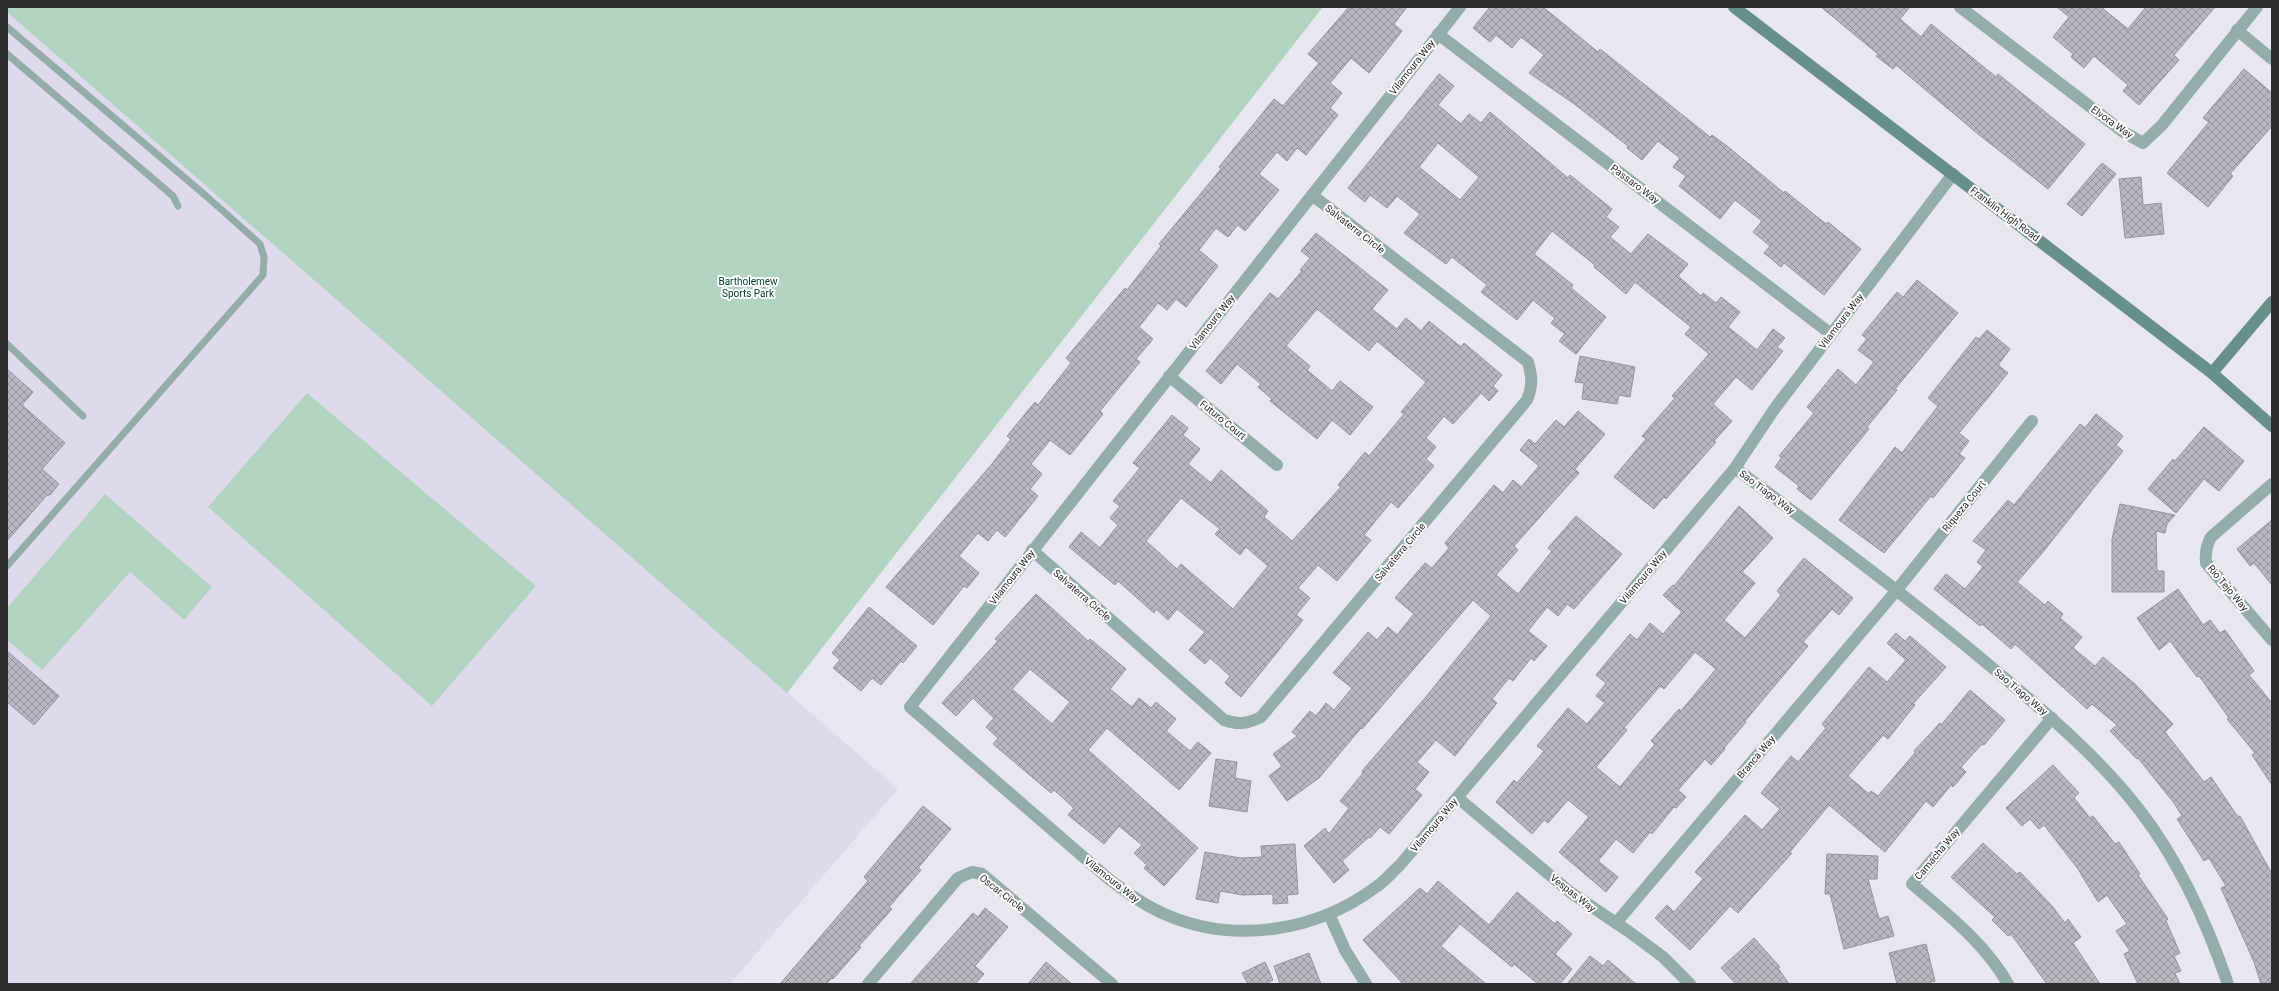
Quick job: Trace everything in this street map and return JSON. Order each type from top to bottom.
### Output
[{"type":"street","name":"Vilamoura Way","points":[[1460,7],[910,707],[1110,880],[1138,901],[1169,916],[1203,927],[1250,931],[1285,928],[1329,914],[1349,905],[1376,887],[1400,865],[1736,468],[1775,408],[1953,174]]},
{"type":"street","name":"Franklin High Road","points":[[1734,7],[2212,373],[2272,426]]},
{"type":"street","name":"Elvora Way","points":[[1960,7],[2122,131],[2143,143],[2162,125],[2257,7]]},
{"type":"street","points":[[2238,30],[2272,59]]},
{"type":"street","name":"Passaro Way","points":[[1438,34],[1831,334]]},
{"type":"street","name":"Salvaterra Circle","points":[[1032,550],[1224,720],[1237,724],[1250,722],[1260,717],[1527,400],[1531,389],[1532,378],[1528,362],[1312,195]]},
{"type":"street","points":[[2212,373],[2272,302]]},
{"type":"street","name":"Futuro Court","points":[[1169,376],[1277,465]]},
{"type":"street","name":"Riqueza Court","points":[[1896,591],[2032,421]]},
{"type":"street","name":"Sao Tiago Way","points":[[1736,468],[1946,628],[2052,718],[2093,756],[2119,784],[2164,845],[2194,900],[2215,945],[2228,984]]},
{"type":"street","name":"Rio Tejo Way","points":[[2272,484],[2211,537],[2206,546],[2206,563],[2272,640]]},
{"type":"street","name":"Branca Way","points":[[1616,923],[1896,591]]},
{"type":"street","name":"Camacha Way","points":[[2008,984],[1988,955],[1972,936],[1912,884],[2052,718]]},
{"type":"street","name":"Vespas Way","points":[[1458,798],[1570,892],[1663,957],[1690,984]]},
{"type":"street","name":"Oscar Circle","points":[[868,984],[958,878],[972,872],[982,874],[1112,984]]},
{"type":"street","points":[[1329,914],[1345,950],[1366,984]]},
{"type":"lane","points":[[7,27],[205,195],[260,244],[264,256],[263,275],[7,566]]},
{"type":"lane","points":[[7,54],[173,196],[178,206]]},
{"type":"lane","points":[[7,344],[84,416]]},
{"type":"shaded area","points":[[7,12],[898,789],[730,984],[7,984]]},
{"type":"green space","name":"Bartholemew Sports Park","points":[[7,7],[1323,7],[787,693],[7,12]]},
{"type":"green space","points":[[307,393],[536,586],[432,706],[208,507]]},
{"type":"green space","points":[[105,494],[212,587],[184,620],[130,572],[42,670],[7,640],[7,608]]},
{"type":"building","points":[[1349,7],[1407,7],[1394,24],[1402,31],[1369,73],[1351,58],[1330,83],[1342,93],[1330,108],[1338,115],[1306,155],[1297,148],[1287,161],[1277,152],[1259,174],[1279,190],[1245,231],[1238,225],[1228,237],[1216,228],[1199,250],[1218,266],[1186,307],[1176,299],[1167,310],[1158,303],[1139,327],[1153,339],[1136,359],[1140,362],[1100,411],[1103,414],[1070,455],[1050,440],[1031,464],[1042,474],[1030,489],[1038,496],[1005,537],[997,530],[988,541],[978,533],[959,556],[979,573],[967,588],[964,586],[933,625],[886,587],[991,465],[1011,439],[1007,436],[1035,402],[1038,405],[1071,363],[1066,358],[1125,288],[1127,290],[1161,246],[1159,244],[1221,169],[1219,167],[1274,99],[1283,106],[1319,63],[1308,54]]},
{"type":"building","points":[[1490,7],[1543,7],[1598,52],[1600,49],[1710,137],[1712,135],[1727,146],[1784,193],[1785,191],[1826,224],[1828,222],[1861,249],[1824,295],[1784,263],[1781,267],[1764,253],[1770,246],[1753,232],[1762,221],[1735,200],[1720,219],[1679,186],[1686,176],[1673,167],[1680,158],[1658,141],[1642,160],[1627,148],[1628,146],[1573,103],[1529,73],[1544,55],[1521,37],[1512,48],[1496,35],[1490,42],[1473,28]]},
{"type":"building","points":[[1821,7],[1910,7],[1900,19],[1921,37],[1931,24],[1996,77],[1998,74],[2085,144],[2048,189],[1978,134],[1896,65],[1893,69],[1876,56],[1878,54]]},
{"type":"building","points":[[2057,7],[2101,7],[2128,29],[2146,7],[2215,7],[2174,55],[2179,60],[2139,105],[2123,91],[2128,85],[2094,56],[2084,68],[2071,57],[2073,54],[2053,37],[2069,17]]},
{"type":"building","points":[[2244,69],[2272,93],[2272,126],[2230,174],[2233,176],[2208,207],[2167,173],[2209,122],[2203,118]]},
{"type":"building","points":[[1439,74],[1454,86],[1438,105],[1461,124],[1469,114],[1481,123],[1490,112],[1568,178],[1570,175],[1612,209],[1606,217],[1619,227],[1610,237],[1631,254],[1648,234],[1688,264],[1678,276],[1701,296],[1703,293],[1716,303],[1721,297],[1740,312],[1728,327],[1757,350],[1773,329],[1785,338],[1777,347],[1783,351],[1752,390],[1736,377],[1713,404],[1732,421],[1714,441],[1716,442],[1666,499],[1664,497],[1654,509],[1614,477],[1646,439],[1642,436],[1675,398],[1672,396],[1709,354],[1685,334],[1691,327],[1635,282],[1626,294],[1594,267],[1595,265],[1552,231],[1534,254],[1573,285],[1571,288],[1606,317],[1576,354],[1559,341],[1565,334],[1551,323],[1555,318],[1533,300],[1517,320],[1481,292],[1487,285],[1452,257],[1446,264],[1404,233],[1420,214],[1397,196],[1387,208],[1370,195],[1365,202],[1348,188]],"holes":[[[1438,143],[1479,177],[1460,200],[1419,167]]]},
{"type":"building","points":[[2102,163],[2116,174],[2082,216],[2067,204]]},
{"type":"building","points":[[2141,177],[2143,205],[2161,203],[2164,234],[2125,238],[2119,179]]},
{"type":"building","points":[[1316,233],[1388,290],[1372,309],[1397,329],[1406,318],[1421,331],[1429,321],[1461,347],[1464,343],[1502,375],[1493,386],[1498,391],[1489,401],[1481,393],[1453,424],[1444,416],[1426,438],[1436,447],[1426,459],[1434,466],[1398,508],[1391,502],[1364,535],[1371,540],[1337,581],[1318,565],[1298,588],[1310,598],[1296,615],[1303,620],[1241,697],[1225,683],[1230,676],[1210,658],[1205,664],[1189,650],[1205,632],[1177,609],[1168,620],[1156,609],[1154,613],[1118,581],[1115,585],[1069,547],[1081,532],[1100,548],[1118,525],[1110,518],[1120,506],[1113,501],[1140,468],[1133,463],[1172,415],[1188,428],[1183,435],[1200,449],[1188,464],[1211,483],[1221,470],[1268,511],[1264,517],[1292,541],[1341,487],[1338,485],[1365,452],[1369,456],[1404,414],[1401,412],[1426,382],[1377,341],[1369,351],[1317,309],[1286,346],[1310,366],[1307,370],[1332,391],[1340,381],[1373,407],[1350,435],[1332,420],[1317,439],[1270,401],[1272,399],[1258,387],[1261,384],[1237,364],[1221,384],[1206,371],[1270,293],[1278,299],[1302,271],[1300,270],[1310,258],[1301,251]],"holes":[[[1181,498],[1220,529],[1215,534],[1240,555],[1246,547],[1268,566],[1233,609],[1181,564],[1177,569],[1146,541]]]},
{"type":"building","points":[[1917,280],[1958,313],[1895,389],[1897,390],[1867,427],[1869,429],[1811,500],[1797,489],[1799,486],[1775,467],[1782,457],[1779,456],[1814,413],[1807,407],[1838,369],[1856,385],[1874,362],[1858,350],[1867,339],[1862,335],[1897,292],[1903,297]]},
{"type":"building","points":[[1987,330],[2010,349],[1998,365],[2008,373],[1959,433],[1969,441],[1959,454],[1965,458],[1933,498],[1931,496],[1884,553],[1839,520],[1895,447],[1902,453],[1938,406],[1928,398],[1976,337],[1979,339]]},
{"type":"building","points":[[1580,356],[1635,367],[1630,397],[1619,395],[1617,404],[1582,399],[1584,383],[1575,382]]},
{"type":"building","points":[[7,369],[33,392],[22,405],[65,443],[42,469],[59,484],[50,495],[47,495],[7,541]]},
{"type":"building","points":[[1578,411],[1605,434],[1575,469],[1579,473],[1514,546],[1518,550],[1496,575],[1518,594],[1552,551],[1548,548],[1576,516],[1622,554],[1574,609],[1567,604],[1558,616],[1547,607],[1528,631],[1547,646],[1534,661],[1531,658],[1513,681],[1509,678],[1492,699],[1497,703],[1455,756],[1436,740],[1417,762],[1429,772],[1415,789],[1422,795],[1389,834],[1380,827],[1370,838],[1369,837],[1342,861],[1349,870],[1334,883],[1304,846],[1325,828],[1329,834],[1349,808],[1340,801],[1363,773],[1362,771],[1425,698],[1491,616],[1473,600],[1319,778],[1287,801],[1269,776],[1282,766],[1273,754],[1297,736],[1292,732],[1310,711],[1316,716],[1326,703],[1334,710],[1352,688],[1333,673],[1368,632],[1377,640],[1388,627],[1397,635],[1414,614],[1395,598],[1425,563],[1432,568],[1449,548],[1445,543],[1494,485],[1503,493],[1513,480],[1521,487],[1539,466],[1520,450],[1529,439],[1535,444],[1556,420],[1564,427]]},
{"type":"building","points":[[2096,414],[2123,436],[2116,445],[2123,451],[2043,552],[2017,582],[2045,605],[2048,601],[2063,614],[2060,618],[2082,637],[2073,648],[2095,666],[2103,657],[2136,685],[2173,724],[2165,732],[2204,782],[2211,777],[2238,817],[2240,816],[2272,874],[2272,984],[2261,984],[2254,962],[2221,888],[2226,886],[2209,858],[2204,861],[2177,819],[2182,816],[2174,803],[2138,758],[2137,759],[2110,731],[2117,725],[2092,704],[2087,709],[2015,644],[2011,649],[1982,624],[1980,626],[1934,589],[1946,574],[1965,589],[1983,567],[1977,562],[1986,550],[1973,541],[2008,500],[2014,505],[2080,424],[2085,428]]},
{"type":"building","points":[[2204,427],[2244,461],[2219,491],[2204,479],[2176,513],[2148,489],[2173,459],[2175,461]]},
{"type":"building","points":[[2120,504],[2175,515],[2167,524],[2165,533],[2156,531],[2157,571],[2164,571],[2164,592],[2112,592],[2112,539]]},
{"type":"building","points":[[1739,506],[1773,538],[1742,572],[1755,583],[1724,620],[1745,638],[1781,595],[1777,591],[1804,558],[1853,598],[1839,615],[1832,609],[1803,642],[1808,646],[1745,721],[1746,722],[1724,748],[1725,749],[1711,765],[1705,759],[1678,790],[1686,797],[1676,808],[1674,807],[1652,834],[1650,832],[1633,853],[1616,839],[1598,861],[1618,877],[1606,892],[1559,852],[1589,817],[1568,800],[1548,823],[1544,820],[1532,834],[1496,802],[1514,780],[1517,783],[1544,751],[1537,746],[1568,708],[1587,724],[1605,703],[1596,696],[1606,683],[1596,675],[1630,634],[1637,640],[1650,623],[1663,634],[1682,612],[1663,595],[1673,585],[1674,586]],"holes":[[[1695,652],[1716,669],[1681,711],[1679,709],[1651,741],[1655,744],[1620,787],[1596,767],[1627,730],[1624,728],[1660,686],[1664,689]]]},
{"type":"building","points":[[2272,520],[2272,585],[2254,563],[2250,566],[2237,549]]},
{"type":"building","points":[[2178,589],[2203,625],[2210,620],[2220,633],[2225,630],[2254,671],[2249,675],[2272,703],[2272,785],[2252,755],[2255,753],[2227,719],[2229,718],[2199,676],[2197,677],[2170,641],[2159,650],[2137,618]]},
{"type":"building","points":[[1036,594],[1088,641],[1090,639],[1126,669],[1110,689],[1132,707],[1139,698],[1151,708],[1156,702],[1176,719],[1166,731],[1190,751],[1198,742],[1211,753],[1179,790],[1107,728],[1088,750],[1198,848],[1164,886],[1144,868],[1147,865],[1134,853],[1142,845],[1119,826],[1104,844],[1068,815],[1074,808],[1054,790],[1051,793],[993,744],[998,738],[986,727],[994,718],[973,698],[956,716],[942,703],[998,641],[995,639]],"holes":[[[1030,669],[1070,702],[1052,724],[1012,689]]]},
{"type":"building","points":[[869,607],[917,646],[903,663],[901,661],[881,685],[872,678],[861,691],[833,668],[840,660],[832,653]]},
{"type":"building","points":[[1896,633],[1905,641],[1910,636],[1946,667],[1913,704],[1915,705],[1888,739],[1883,735],[1848,776],[1869,794],[1871,791],[1878,796],[1915,753],[1914,751],[1940,723],[1941,725],[1970,690],[2005,720],[1984,745],[1982,744],[1961,767],[1966,772],[1953,787],[1951,785],[1933,807],[1926,801],[1885,852],[1829,805],[1789,853],[1792,853],[1738,913],[1730,906],[1690,950],[1655,918],[1667,905],[1674,912],[1703,879],[1695,872],[1745,815],[1762,830],[1780,809],[1761,793],[1791,756],[1798,762],[1826,728],[1822,724],[1869,667],[1887,682],[1906,660],[1887,643]]},
{"type":"building","points":[[7,651],[59,696],[34,725],[7,702]]},
{"type":"building","points":[[1216,759],[1237,762],[1235,778],[1251,781],[1247,812],[1209,806]]},
{"type":"building","points":[[2053,765],[2079,793],[2074,798],[2090,818],[2093,816],[2115,844],[2119,842],[2140,874],[2138,875],[2168,919],[2166,921],[2180,953],[2174,956],[2181,971],[2175,973],[2180,984],[2138,984],[2124,954],[2130,951],[2116,931],[2127,924],[2107,895],[2098,902],[2078,869],[2044,825],[2039,829],[2030,819],[2022,826],[2006,808]]},
{"type":"building","points":[[923,806],[951,829],[918,868],[921,870],[889,907],[892,909],[859,946],[861,947],[833,979],[832,978],[826,984],[780,984],[868,881],[864,877]]},
{"type":"building","points":[[1983,843],[2017,874],[2020,872],[2052,906],[2065,923],[2068,919],[2081,937],[2073,943],[2100,984],[2047,984],[2011,934],[2008,936],[1992,920],[1995,917],[1951,877]]},
{"type":"building","points":[[1295,844],[1298,894],[1287,895],[1288,903],[1273,904],[1273,894],[1243,895],[1220,891],[1218,903],[1196,899],[1205,852],[1241,858],[1262,857],[1261,846]]},
{"type":"building","points":[[1827,854],[1878,856],[1877,879],[1868,879],[1879,919],[1888,916],[1894,936],[1844,949],[1830,894],[1825,894]]},
{"type":"building","points":[[1438,881],[1489,925],[1517,892],[1555,924],[1557,921],[1572,934],[1555,954],[1572,969],[1560,984],[1538,984],[1514,964],[1512,967],[1460,924],[1441,946],[1486,984],[1403,984],[1363,940],[1420,888],[1427,894]]},
{"type":"building","points":[[985,908],[1008,927],[975,966],[984,974],[975,984],[910,984],[973,913],[978,917]]},
{"type":"building","points":[[1754,938],[1780,967],[1778,968],[1789,984],[1736,984],[1721,968]]},
{"type":"building","points":[[1926,944],[1935,981],[1924,984],[1897,984],[1889,953]]},
{"type":"building","points":[[1309,953],[1321,984],[1280,984],[1274,966]]},
{"type":"building","points":[[1590,956],[1603,966],[1608,960],[1636,984],[1567,984]]},
{"type":"building","points":[[1046,962],[1072,984],[1028,984]]},
{"type":"building","points":[[1265,962],[1273,980],[1265,984],[1248,984],[1242,973]]}]
